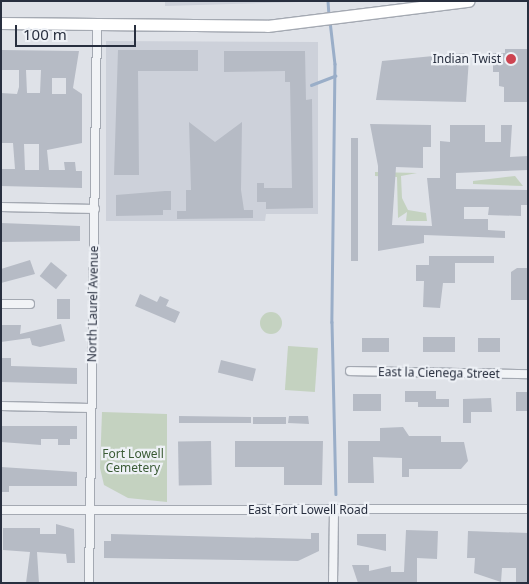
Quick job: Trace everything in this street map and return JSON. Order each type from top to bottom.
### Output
[{"type":"main road","points":[[1,23],[267,26],[468,1]]},
{"type":"street","name":"North Laurel Avenue","points":[[89,583],[90,408],[97,25]]},
{"type":"street","points":[[1,207],[95,209]]},
{"type":"street","points":[[1,304],[30,304]]},
{"type":"street","name":"East la Cienega Street","points":[[350,371],[528,374]]},
{"type":"street","points":[[1,406],[90,408]]},
{"type":"street","name":"East Fort Lowell Road","points":[[1,510],[528,509]]},
{"type":"street","points":[[333,583],[334,510]]},
{"type":"shaded area","points":[[165,1],[299,1],[299,2],[165,6]]},
{"type":"shaded area","points":[[106,41],[318,42],[318,214],[266,214],[265,221],[106,221]]},
{"type":"green space","points":[[375,172],[417,173],[401,176],[402,198],[408,210],[426,213],[427,221],[406,221],[407,212],[398,218],[397,177],[375,176]]},
{"type":"green space","points":[[515,176],[523,186],[473,184],[473,181]]},
{"type":"green space","points":[[271,312],[279,315],[282,323],[279,331],[271,334],[263,331],[260,323],[263,315]]},
{"type":"green space","points":[[288,346],[318,348],[315,392],[285,390]]},
{"type":"green space","name":"Fort Lowell Cemetery","points":[[102,412],[167,414],[167,502],[128,498],[104,485],[100,468]]},
{"type":"building","points":[[505,49],[528,49],[528,102],[504,102],[504,87],[499,86],[499,72],[493,72],[493,53],[505,53]]},
{"type":"building","points":[[1,50],[79,51],[73,88],[82,94],[82,143],[47,150],[49,170],[65,170],[64,162],[75,162],[76,171],[82,171],[82,188],[1,186],[1,169],[15,169],[13,143],[1,143],[1,93],[17,94],[19,70],[1,70]],"holes":[[[26,70],[41,70],[40,93],[27,93]],[[52,78],[66,78],[66,94],[52,94]],[[24,144],[39,144],[39,170],[25,170]]]},
{"type":"building","points":[[118,50],[198,50],[198,71],[138,71],[139,175],[114,175]]},
{"type":"building","points":[[224,51],[305,51],[306,100],[312,99],[313,208],[266,209],[266,202],[257,202],[257,183],[264,183],[264,188],[292,188],[290,82],[285,82],[285,71],[224,72]]},
{"type":"building","points":[[464,53],[469,58],[466,102],[376,100],[382,61]]},
{"type":"building","points":[[189,122],[215,142],[242,122],[241,190],[244,210],[253,210],[253,218],[177,219],[177,211],[186,211],[186,190],[191,190]]},
{"type":"building","points":[[370,124],[431,125],[431,147],[423,147],[423,168],[396,167],[392,225],[432,226],[427,178],[440,178],[440,141],[450,142],[450,125],[485,125],[485,142],[501,142],[501,125],[512,125],[510,157],[528,156],[528,170],[456,173],[456,189],[528,190],[528,205],[521,205],[521,216],[488,215],[489,207],[464,207],[464,219],[488,219],[488,230],[505,231],[505,238],[424,235],[424,243],[378,251],[378,166]]},
{"type":"building","points":[[351,138],[358,138],[358,261],[351,261]]},
{"type":"building","points":[[171,191],[171,210],[163,210],[163,215],[116,216],[116,195]]},
{"type":"building","points":[[1,223],[80,226],[80,241],[1,242]]},
{"type":"building","points":[[429,256],[494,256],[494,263],[455,263],[455,283],[443,283],[440,308],[423,307],[424,281],[416,281],[416,265],[429,265]]},
{"type":"building","points":[[30,260],[35,274],[1,283],[1,269]]},
{"type":"building","points":[[51,262],[67,275],[56,289],[40,276]]},
{"type":"building","points":[[517,268],[528,268],[528,300],[511,300],[511,272]]},
{"type":"building","points":[[140,294],[157,302],[160,296],[169,300],[166,306],[180,312],[175,323],[135,306]]},
{"type":"building","points":[[57,299],[70,299],[70,319],[57,319]]},
{"type":"building","points":[[61,324],[65,341],[40,347],[32,345],[30,338],[1,342],[1,325],[21,325],[20,334]]},
{"type":"building","points":[[423,337],[455,337],[455,352],[423,352]]},
{"type":"building","points":[[362,338],[389,338],[389,352],[362,352]]},
{"type":"building","points":[[478,338],[500,338],[500,352],[478,352]]},
{"type":"building","points":[[1,358],[11,358],[11,366],[77,368],[77,384],[1,382]]},
{"type":"building","points":[[221,360],[256,369],[253,381],[218,373]]},
{"type":"building","points":[[405,391],[436,391],[436,399],[449,399],[449,407],[418,407],[418,402],[405,402]]},
{"type":"building","points":[[516,392],[528,392],[528,411],[516,411]]},
{"type":"building","points":[[353,394],[381,394],[381,411],[353,411]]},
{"type":"building","points":[[491,398],[492,412],[471,412],[471,423],[463,423],[463,399]]},
{"type":"building","points":[[179,416],[251,417],[251,423],[179,423]]},
{"type":"building","points":[[289,416],[308,416],[309,424],[288,423]]},
{"type":"building","points":[[253,417],[286,417],[286,424],[253,424]]},
{"type":"building","points":[[1,426],[77,426],[77,439],[70,439],[70,445],[58,445],[58,439],[41,439],[41,445],[1,442]]},
{"type":"building","points":[[403,427],[409,436],[441,436],[441,442],[464,442],[468,461],[461,469],[409,469],[409,477],[402,477],[402,458],[373,457],[374,483],[348,483],[348,441],[380,441],[380,428]]},
{"type":"building","points":[[211,441],[212,485],[179,486],[178,442]]},
{"type":"building","points":[[235,441],[323,441],[322,485],[284,485],[284,467],[235,467]]},
{"type":"building","points":[[1,467],[77,472],[77,486],[9,486],[9,492],[1,492]]},
{"type":"building","points":[[56,524],[74,529],[75,563],[67,563],[66,554],[37,552],[39,583],[26,583],[30,552],[3,550],[3,528],[40,528],[40,534],[56,534]]},
{"type":"building","points":[[406,530],[438,531],[437,559],[417,558],[417,583],[358,583],[352,565],[369,565],[369,571],[391,566],[391,572],[404,572]]},
{"type":"building","points":[[468,531],[528,533],[527,583],[516,583],[516,568],[502,568],[501,582],[474,573],[475,558],[467,558]]},
{"type":"building","points":[[311,533],[319,533],[319,551],[298,561],[104,558],[104,541],[111,541],[111,534],[311,539]]},
{"type":"building","points":[[357,534],[386,534],[386,551],[357,545]]},
{"type":"waterway","points":[[328,1],[329,15]]},
{"type":"waterway","points":[[330,21],[335,64],[332,322],[336,494]]},
{"type":"waterway","points":[[311,85],[335,76]]},
{"type":"place","name":"Indian Twist","points":[[511,59]]}]
